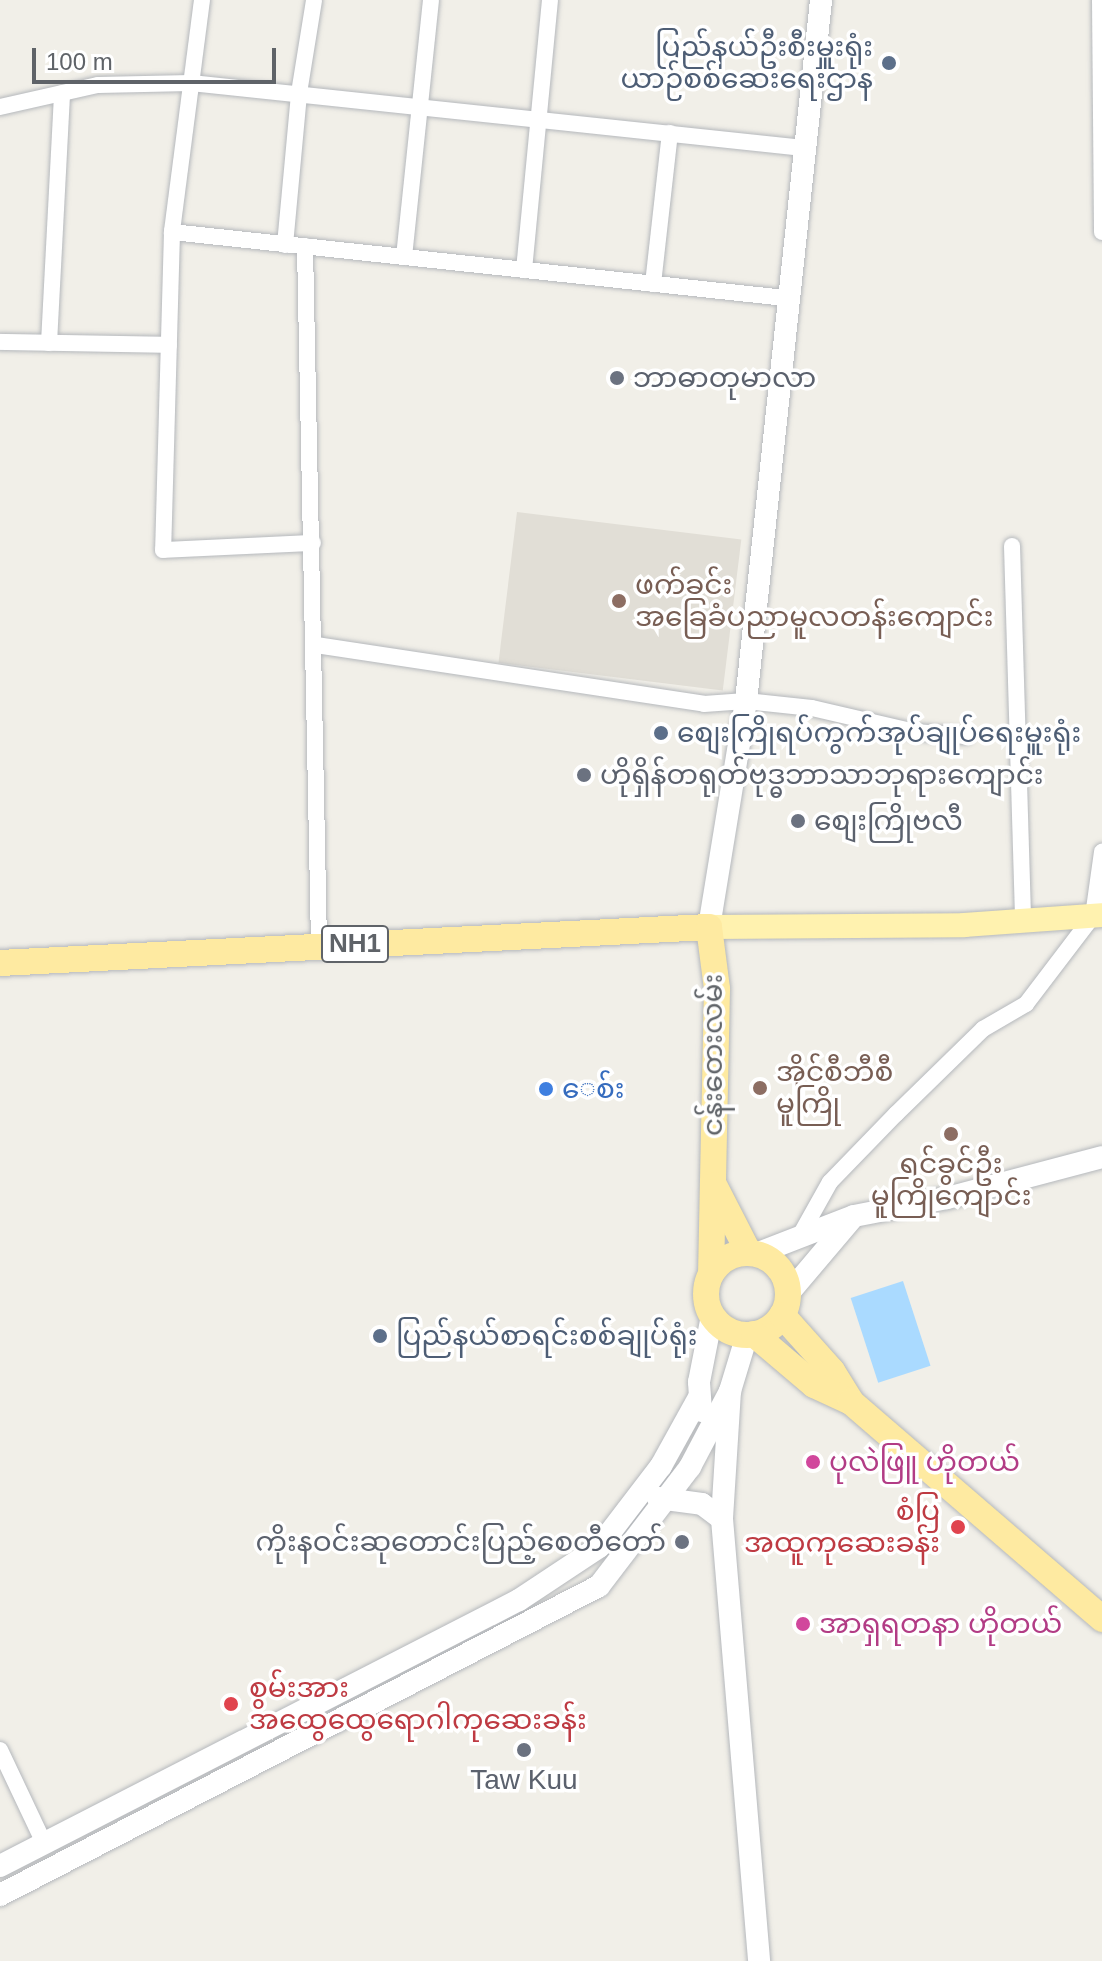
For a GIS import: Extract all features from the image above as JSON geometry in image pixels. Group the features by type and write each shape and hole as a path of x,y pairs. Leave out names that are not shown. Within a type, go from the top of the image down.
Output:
{"highway":[{"name":"NH1","path":"0,963 709,927"},
{"name":"ငန်းတေးလမ်း","path":"709,927 717,989 711,1274"},
{"name":"ငန်းတေးလမ်း","path":"712,1182 752,1253"},
{"path":"851,1402 785,1305 778,1269 752,1253 721,1262 711,1274 706,1297 712,1316 727,1330 751,1334 814,1385 851,1402 1102,1619"},
{"path":"751,1334 785,1305"}],"main road":[{"path":"821,0 786,298 746,701 709,927 1023,921 1098,916"},
{"path":"752,1253 802,1232 854,1216 947,1198 1102,1157"},
{"path":"785,1305 854,1216"},
{"path":"712,1316 698,1399 722,1510"},
{"path":"0,1895 599,1586 666,1503 730,1391 751,1334"},
{"path":"730,1391 722,1510 759,1961"},
{"path":"0,1866 519,1600 599,1547 643,1490 698,1399"},
{"path":"643,1490 666,1503 702,1504 722,1510"}],"street":[{"path":"202,0 172,232 163,550 313,543"},
{"path":"285,245 299,93 314,0"},
{"path":"404,257 431,0"},
{"path":"524,270 550,0"},
{"path":"1100,0 1102,232"},
{"path":"0,107 98,85 191,83 420,104 804,148"},
{"path":"49,343 62,93"},
{"path":"653,284 670,133"},
{"path":"172,232 786,298"},
{"path":"305,246 316,645 319,946"},
{"path":"0,342 169,345"},
{"path":"1012,546 1023,921"},
{"path":"316,645 704,704 746,701 966,736"},
{"path":"802,1232 830,1182 983,1029 1026,1004 1098,916 1102,852"},
{"path":"0,1750 44,1843"}],"shaded area":[{"name":"ဖက်ခင်း အခြေခံပညာမူလတန်းကျောင်း","path":"517,512 741,540 723,690 498,663"}],"water":[{"path":"903,1281 931,1366 878,1383 851,1298"}],"place":[{"name":"ပြည်နယ်ဦးစီးမှူးရုံး ယာဉ်စစ်ဆေးရေးဌာန","path":"889,63"},
{"name":"ဘာဓာတုမာလာ","path":"617,378"},
{"name":"ဖက်ခင်း အခြေခံပညာမူလတန်းကျောင်း","path":"619,601"},
{"name":"စျေးကြိုရပ်ကွက်အုပ်ချုပ်ရေးမှူးရုံး","path":"661,733"},
{"name":"ဟိုရှိန်တရုတ်ဗုဒ္ဓဘာသာဘုရားကျောင်း","path":"584,775"},
{"name":"စျေးကြိုဗလီ","path":"798,821"},
{"name":"အိုင်စီဘီစီ မူကြို","path":"760,1088"},
{"name":"ေစ်း","path":"546,1089"},
{"name":"ရင်ခွင်ဦး မူကြိုကျောင်း","path":"951,1134"},
{"name":"ပြည်နယ်စာရင်းစစ်ချုပ်ရုံး","path":"380,1336"},
{"name":"ပုလဲဖြူ ဟိုတယ်","path":"813,1462"},
{"name":"စံပြ အထူကုဆေးခန်း","path":"958,1527"},
{"name":"ကိုးနဝင်းဆုတောင်းပြည့်စေတီတော်","path":"682,1542"},
{"name":"အာရှရတနာ ဟိုတယ်","path":"803,1624"},
{"name":"စွမ်းအား အထွေထွေရောဂါကုဆေးခန်း","path":"231,1704"},
{"name":"Taw Kuu","path":"524,1750"}]}
